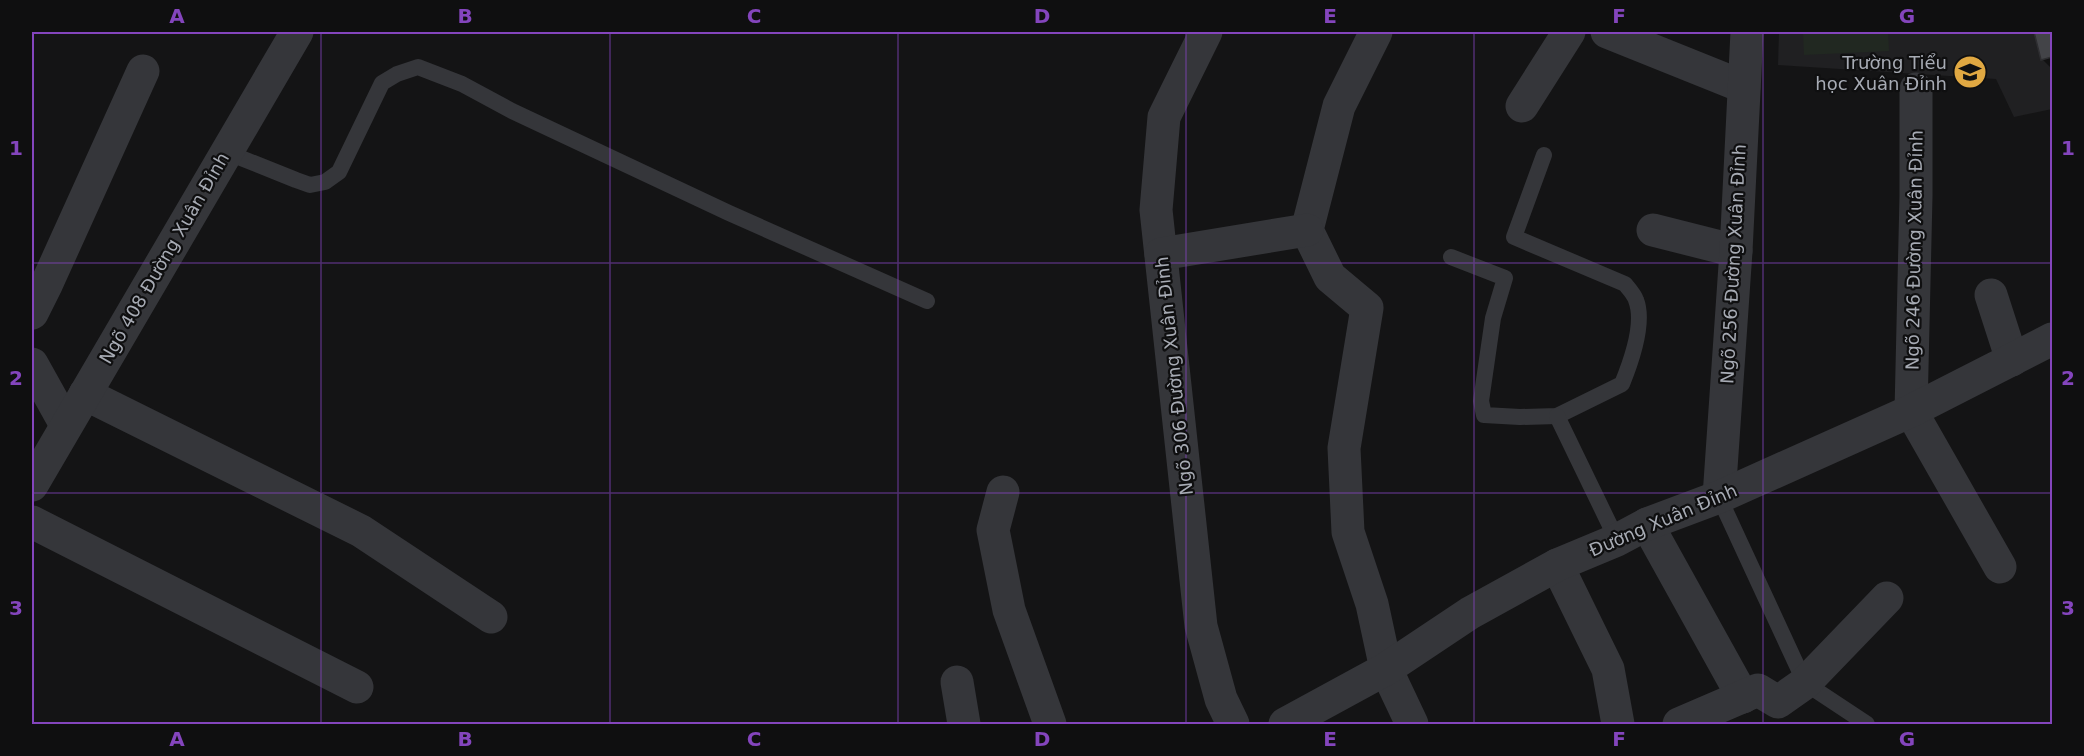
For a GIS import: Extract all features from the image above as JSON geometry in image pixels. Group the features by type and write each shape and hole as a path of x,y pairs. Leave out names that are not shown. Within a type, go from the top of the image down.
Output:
{"street":[{"name":"Ngõ 408 Đường Xuân Đỉnh","path":"32,485 297,32"},
{"name":"Ngõ 306 Đường Xuân Đỉnh","path":"1206,32 1164,117 1156,210 1201,626 1221,699 1233,724"},
{"path":"1376,32 1339,105 1307,230 1330,278 1367,308 1344,448 1348,532 1372,604 1386,669 1412,724"},
{"path":"1522,106 1569,32"},
{"path":"1607,32 1744,87"},
{"name":"Ngõ 256 Đường Xuân Đỉnh","path":"1719,497 1736,251 1747,32"},
{"path":"32,313 143,71"},
{"name":"Ngõ 246 Đường Xuân Đỉnh","path":"1911,411 1916,207 1916,89"},
{"path":"1161,254 1307,230"},
{"path":"1653,230 1736,251"},
{"path":"1991,295 2012,360"},
{"name":"Đường Xuân Đỉnh","path":"1285,724 1386,669 1470,613 1557,565 1617,540 1647,524 1719,497 1911,411 2052,339"},
{"path":"32,364 66,425"},
{"path":"85,394 361,531 491,617"},
{"path":"1911,411 2000,567"},
{"path":"1003,492 993,530 1009,610 1050,724"},
{"path":"32,522 357,687"},
{"path":"1647,524 1743,697"},
{"path":"1557,565 1608,669 1617,724"},
{"path":"1679,724 1758,690 1778,702 1805,683 1887,598"},
{"path":"957,682 964,724"}],"lane":[{"path":"226,152 303,182 310,184 325,182 339,172 382,83 397,74 418,67 462,84 512,111 729,213 927,301"},
{"path":"1451,257 1505,278 1493,318 1481,401 1484,415 1557,416 1622,384 1633,352 1639,317 1636,300 1625,284 1514,237 1544,155"},
{"path":"1557,416 1617,540"},
{"path":"1719,497 1805,683 1867,724"}],"shaded area":[{"name":"Trường Tiểu học Xuân Đỉnh","path":"1779,32 2052,32 2052,109 2014,117 1996,79 1778,65"},
{"path":"1803,32 1888,32 1889,51 1804,55"}],"building":[{"path":"2034,32 2052,32 2052,57 2041,60"}],"place":[{"name":"Trường Tiểu học Xuân Đỉnh","path":"1970,72"}]}
